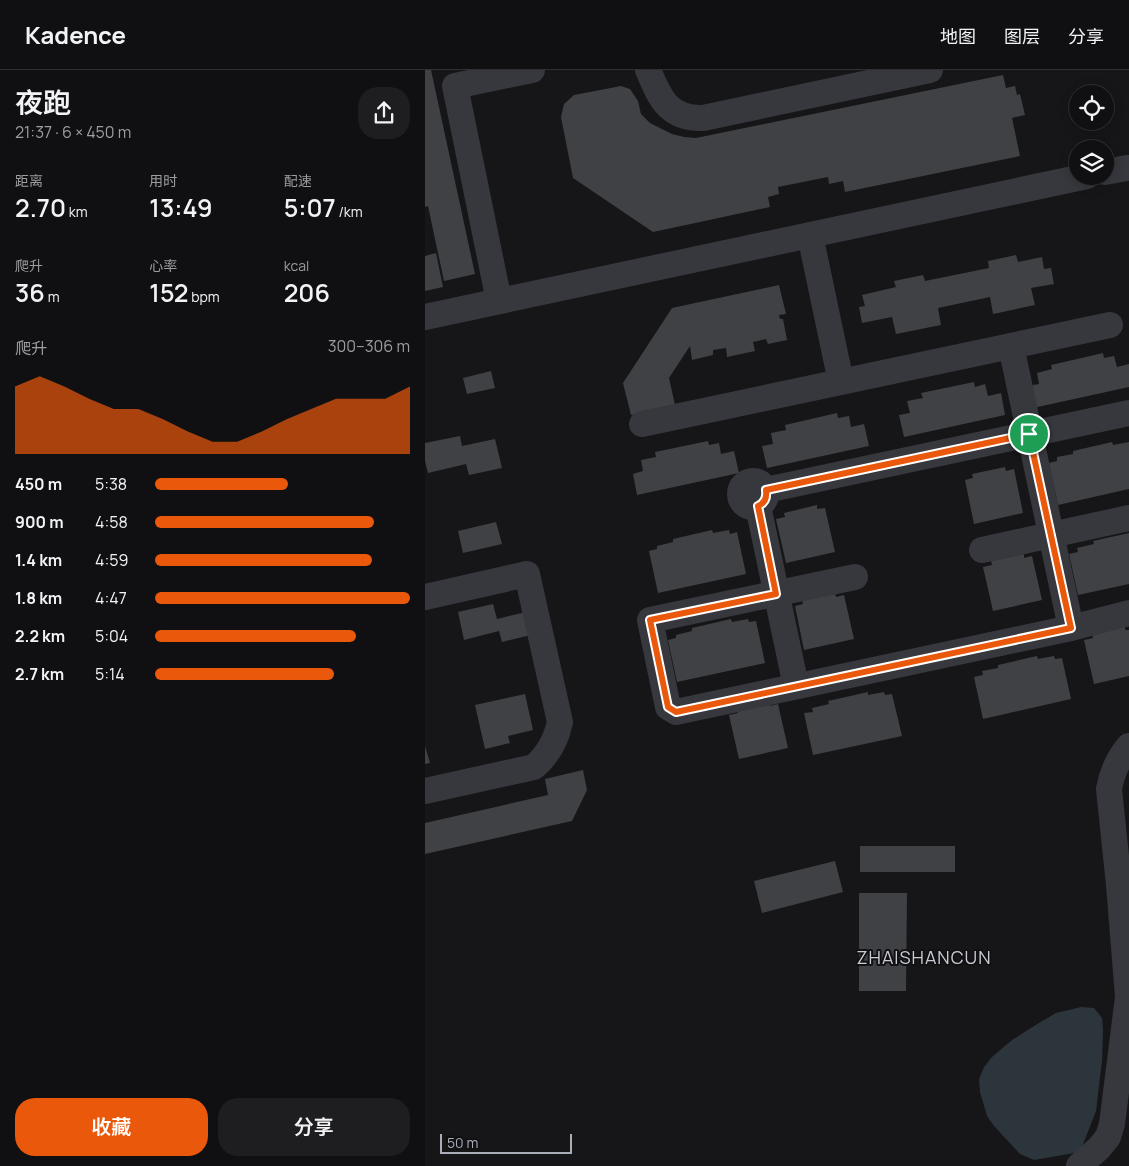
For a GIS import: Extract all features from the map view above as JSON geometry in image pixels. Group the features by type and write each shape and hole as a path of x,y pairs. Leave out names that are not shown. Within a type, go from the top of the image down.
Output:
{"street":[{"path":"499,301 455,86 532,70"},
{"path":"649,70 664,103 685,117 703,118 930,70"},
{"path":"425,317 1069,180"},
{"path":"810,235 841,382"},
{"path":"642,424 1110,325"},
{"path":"1011,346 1071,628"},
{"path":"796,686 776,594 762,498 1029,434 1129,413"},
{"path":"982,550 1129,518"},
{"path":"425,597 527,574 560,722 558,732 549,750 534,767 425,791"},
{"path":"855,577 650,620 668,707 676,712 1071,628 1129,613"},
{"path":"1079,1166 1103,1143 1112,1124 1128,997 1109,789 1111,775 1120,756 1129,746"}],"shaded area":[{"path":"1081,1007 1094,1008 1102,1018 1102,1061 1096,1111 1080,1152 1034,1160 1020,1154 987,1116 980,1092 979,1079 984,1067 992,1057 1012,1040 1056,1013"}],"building":[{"path":"425,70 431,70 475,274 444,281 428,206 425,207"},
{"path":"1003,75 1006,88 1015,86 1017,95 1020,94 1025,115 1012,118 1020,156 845,192 843,181 829,184 828,177 778,187 779,194 768,197 770,207 653,232 573,178 561,117 564,104 574,95 621,86 630,89 638,101 641,114 650,123 672,134 696,138"},
{"path":"436,253 443,287 425,291 425,256"},
{"path":"1016,255 1018,262 1042,257 1044,269 1051,268 1054,284 1031,288 1035,305 993,314 990,297 938,308 941,325 896,334 892,317 862,323 859,307 865,306 862,295 896,287 894,281 923,275 925,281 989,268 988,261"},
{"path":"779,285 786,314 779,315 780,319 783,319 787,340 768,344 766,339 753,342 755,351 727,357 726,348 713,350 713,355 692,360 690,346 669,378 675,405 631,415 623,383 672,308"},
{"path":"1103,353 1104,358 1114,356 1117,367 1129,364 1129,387 1033,408 1028,386 1039,384 1037,373 1052,369 1051,365"},
{"path":"491,371 495,388 467,394 463,378"},
{"path":"974,382 975,387 985,384 988,396 1001,393 1005,415 904,437 899,415 910,413 907,401 923,398 921,393"},
{"path":"837,413 838,418 849,416 851,427 864,424 869,446 767,468 762,446 773,444 771,433 786,430 785,425"},
{"path":"460,436 462,446 495,439 502,468 469,475 466,464 428,473 425,461 425,443"},
{"path":"708,441 709,445 719,443 721,454 734,451 739,473 637,495 633,474 643,471 641,460 656,457 655,452"},
{"path":"1112,442 1113,445 1129,442 1129,489 1058,505 1049,463 1057,461 1057,457 1073,454 1073,451"},
{"path":"1005,467 1006,471 1014,469 1023,513 974,524 965,480 973,478 972,474"},
{"path":"817,505 817,509 825,508 835,552 786,563 776,519 785,517 784,513"},
{"path":"496,522 502,544 463,553 458,531"},
{"path":"712,530 713,533 729,530 730,534 737,532 746,574 658,593 649,551 657,549 657,546 673,542 673,539"},
{"path":"1129,533 1129,584 1078,595 1069,554 1078,552 1077,548 1094,544 1093,541"},
{"path":"1024,554 1024,558 1032,556 1042,600 993,611 983,567 992,565 991,561"},
{"path":"835,593 836,597 844,595 854,639 804,650 795,606 803,604 802,600"},
{"path":"493,604 497,619 526,612 531,635 502,642 499,631 464,640 458,612"},
{"path":"731,619 732,622 748,619 749,622 756,621 765,663 677,682 668,640 676,638 676,635 692,631 692,628"},
{"path":"1125,626 1125,630 1129,630 1129,676 1094,684 1084,640 1093,638 1092,634"},
{"path":"1037,656 1038,659 1054,656 1055,659 1062,658 1071,699 983,719 974,677 983,675 982,671 998,668 998,665"},
{"path":"868,692 868,695 884,692 885,695 892,694 902,736 813,755 804,713 813,712 812,708 829,704 828,701"},
{"path":"525,694 533,730 508,736 510,743 485,749 475,705"},
{"path":"769,702 770,706 778,704 788,748 739,759 729,715 738,713 737,709"},
{"path":"425,746 430,763 425,764"},
{"path":"583,770 587,790 572,821 425,854 425,823 548,795 545,779"},
{"path":"860,846 955,846 955,872 860,872"},
{"path":"835,861 843,892 762,913 754,881"},
{"path":"859,893 907,893 906,991 859,991"}],"district":[{"name":"ZHAISHANCUN","path":"924,958"}],"route":[{"path":"1029,434 1071,628 676,712 668,707 650,620 776,594 758,506 765,500 766,490 1029,434"}]}
